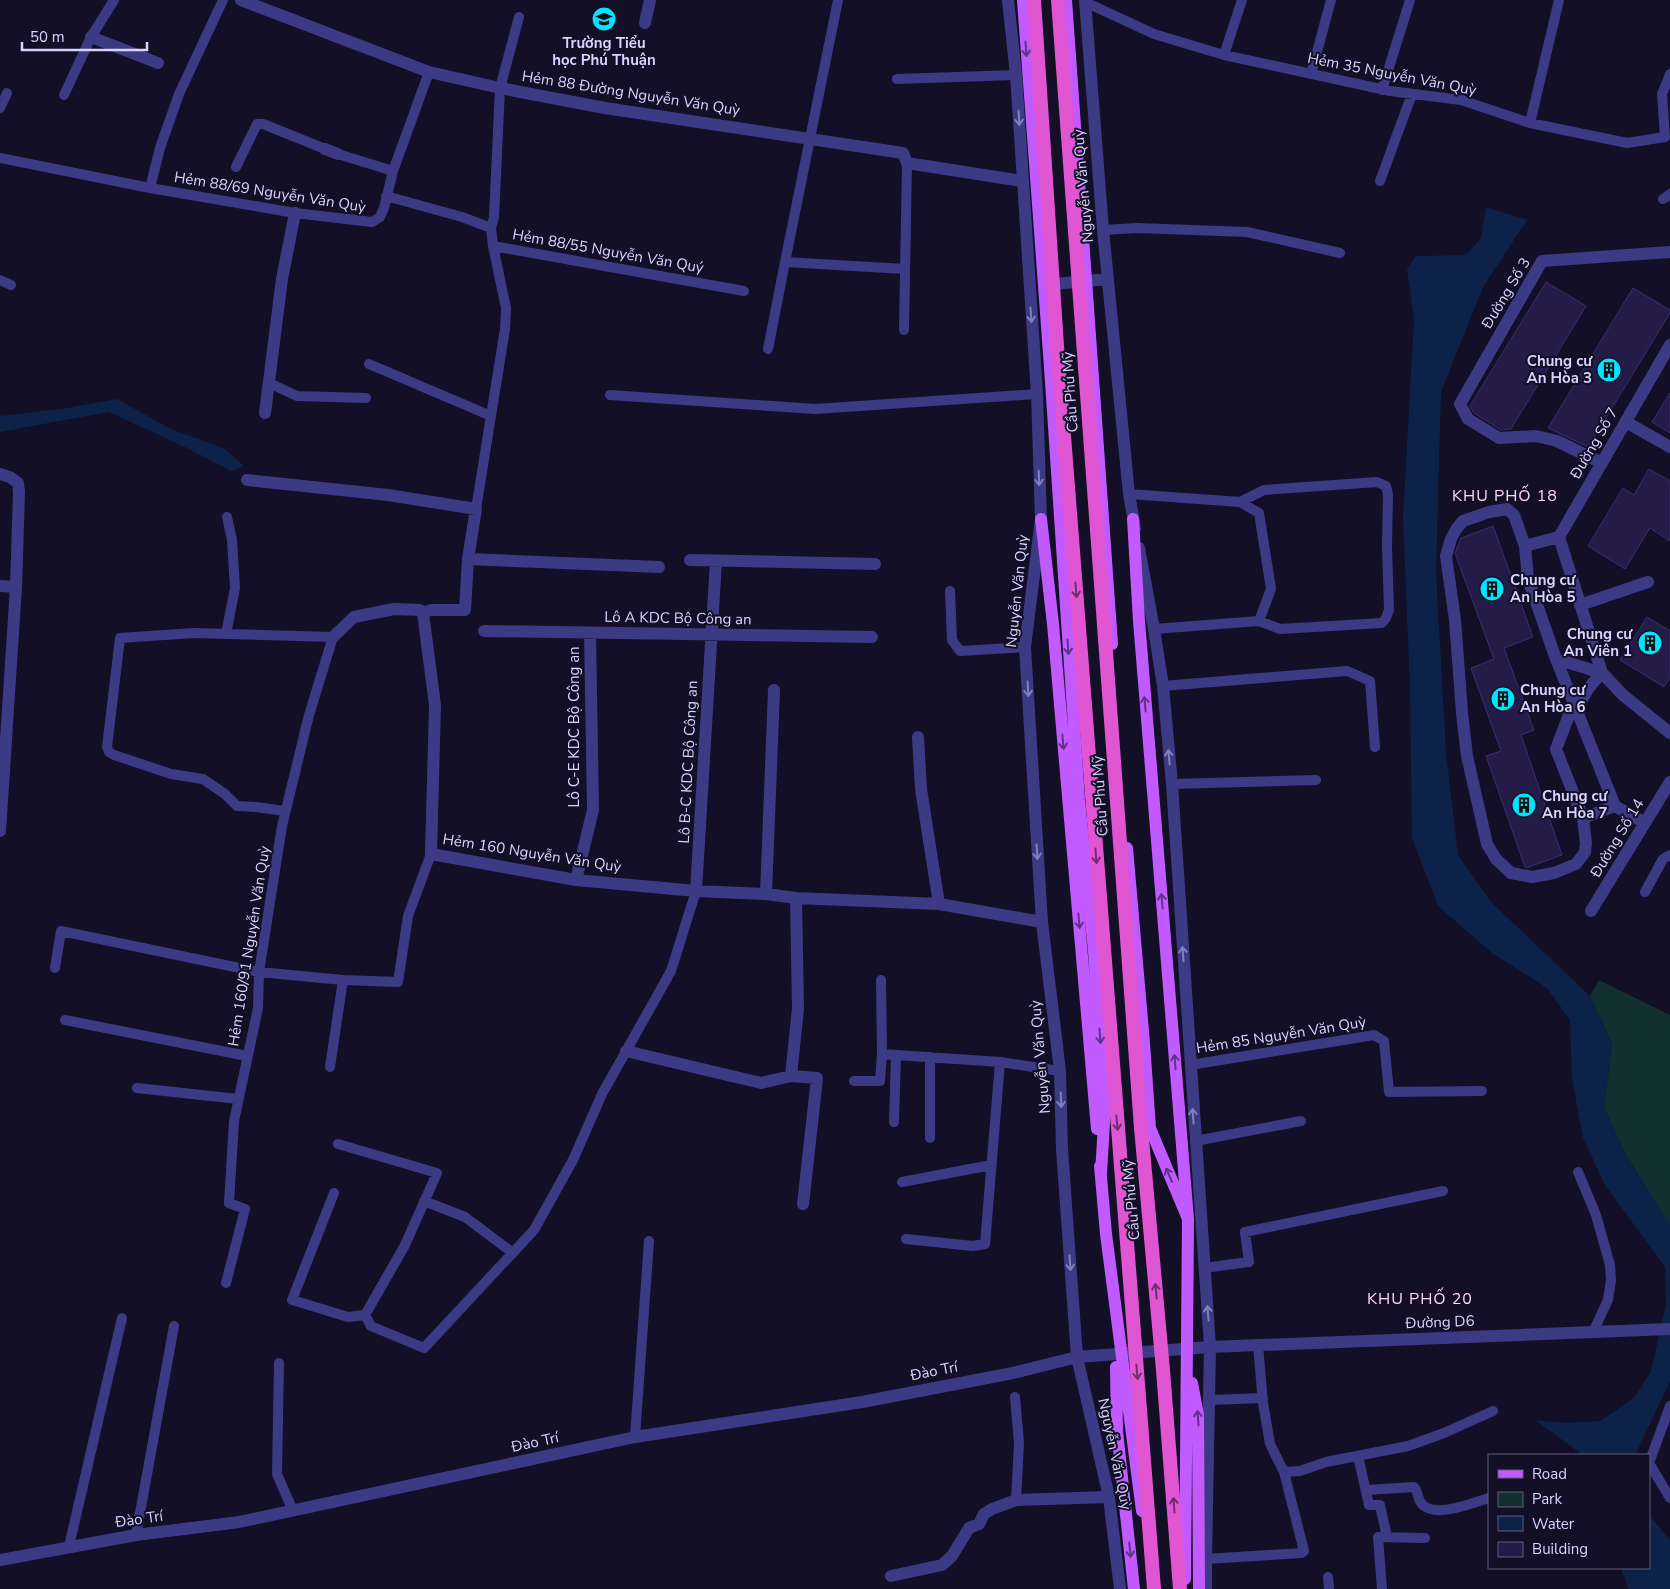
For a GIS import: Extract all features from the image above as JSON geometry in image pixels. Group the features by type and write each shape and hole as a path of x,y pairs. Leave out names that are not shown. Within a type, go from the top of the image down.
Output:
{"highway":[{"name":"Cầu Phú Mỹ","path":"1034,0 1059,375 1153,1589"},
{"name":"Cầu Phú Mỹ","path":"1058,0 1141,1128 1163,1370 1180,1589"}],"main road":[{"name":"Cầu Phú Mỹ","path":"1023,0 1079,790 1104,1087 1105,1106 1101,1174"},
{"name":"Cầu Phú Mỹ","path":"1066,0 1108,577 1119,757 1150,1128 1188,1220"},
{"name":"Nguyễn Văn Quỳ","path":"1040,519 1053,624"},
{"name":"Nguyễn Văn Quỳ","path":"1134,519 1139,621"},
{"name":"Cầu Phú Mỹ","path":"1139,621 1188,1220 1184,1589"},
{"name":"Cầu Phú Mỹ","path":"1053,624 1106,1234 1153,1589"},
{"name":"Cầu Phú Mỹ","path":"1116,1309 1117,1431 1134,1589"},
{"name":"Cầu Phú Mỹ","path":"1187,1356 1198,1415 1200,1589"}],"street":[{"name":"Hẻm 88 Đường Nguyễn Văn Quỳ","path":"241,0 429,72 605,108 902,153 907,163 1022,181"},
{"path":"270,12 275,0"},
{"path":"645,23 650,0"},
{"name":"Nguyễn Văn Quỳ","path":"1008,0 1016,75 1037,394 1040,519 1025,647 1042,922 1060,1072 1062,1149 1076,1357 1109,1497 1120,1589"},
{"name":"Nguyễn Văn Quỳ","path":"1085,1 1103,230 1129,494 1163,686 1172,784 1210,1347 1206,1589"},
{"path":"91,37 158,63"},
{"path":"325,149 338,154"},
{"path":"265,413 282,279 295,214"},
{"name":"Đường Số 3","path":"1602,462 1557,441 1536,436 1499,438 1468,419 1460,404 1542,261 1670,252"},
{"path":"1030,287 1108,279"},
{"name":"Đường Số 7","path":"1558,537 1626,422 1666,363 1670,345"},
{"path":"1626,422 1670,446"},
{"path":"0,831 16,587 19,492 18,483 5,476"},
{"path":"247,480 388,495 476,509 468,559 465,610 431,610 423,614 420,610 394,609 354,617 333,637"},
{"path":"1602,673 1588,687 1575,706 1556,748 1583,818 1586,843 1585,852 1576,864 1554,873 1532,877 1511,873 1496,859 1487,844 1467,756 1455,620 1446,556 1456,528 1463,521 1488,512 1507,509 1514,515 1525,546 1528,579 1556,659 1575,706 1615,806 1645,823"},
{"path":"1525,546 1558,537 1602,673 1622,695 1670,733"},
{"path":"468,559 660,567"},
{"path":"690,560 875,564"},
{"name":"Lô B-C KDC Bộ Công an","path":"696,891 716,561"},
{"path":"1580,605 1648,582"},
{"path":"0,586 16,587"},
{"name":"Hẻm 160 Nguyễn Văn Quỳ","path":"423,614 435,705 430,854 576,880 696,891 766,894 796,898 940,904 1042,922"},
{"name":"Lô A KDC Bộ Công an","path":"484,631 872,637"},
{"name":"Lô C-E KDC Bộ Công an","path":"576,880 592,810 590,633"},
{"path":"1556,659 1602,673"},
{"path":"766,894 774,690"},
{"path":"918,737 921,788 940,904"},
{"name":"Đường Số 14","path":"1591,911 1670,782"},
{"path":"1583,818 1615,806"},
{"path":"791,1076 798,999 796,898"},
{"path":"626,1051 761,1083 791,1076 817,1078 803,1204"},
{"name":"Đường D6","path":"1210,1347 1670,1329"},
{"name":"Đào Trí","path":"0,1560 136,1535 239,1522 635,1437 862,1402 1013,1373 1076,1357 1210,1347"},
{"path":"891,1576 942,1566 952,1556 969,1528 979,1524 988,1511 1016,1500 1109,1497"}],"lane":[{"path":"64,95 91,37 114,0"},
{"path":"150,188 160,148 179,94 223,0"},
{"path":"768,349 838,0"},
{"path":"1224,55 1242,0"},
{"path":"1311,74 1331,0"},
{"path":"1382,90 1410,0"},
{"path":"1530,123 1559,0"},
{"name":"Hẻm 35 Nguyễn Văn Quỳ","path":"1085,1 1154,34 1224,55 1382,90 1461,100 1530,123 1627,142 1668,139 1662,94 1670,74"},
{"path":"493,246 492,228 500,88 519,17"},
{"name":"Hẻm 88/69 Nguyễn Văn Quỳ","path":"0,158 295,214 372,222 380,217 384,208 393,171 429,72"},
{"path":"897,80 1016,75"},
{"path":"0,108 7,93"},
{"path":"1380,180 1412,94"},
{"path":"236,167 257,124 263,124 325,149"},
{"path":"338,154 393,171"},
{"path":"904,330 907,163"},
{"path":"386,196 462,217 492,228"},
{"path":"1103,230 1138,228 1247,232 1340,253"},
{"name":"Hẻm 88/55 Nguyễn Văn Quý","path":"476,509 506,308 493,246 744,291"},
{"path":"785,262 905,269"},
{"path":"0,280 10,285"},
{"path":"369,364 491,416"},
{"path":"269,382 298,396 366,398"},
{"path":"610,395 815,410 1037,394"},
{"path":"1154,629 1259,621 1280,629 1382,623 1386,618 1389,610 1388,494 1386,486 1377,482 1264,490 1240,502"},
{"path":"1129,494 1240,502 1259,513 1271,589 1259,621"},
{"path":"226,634 236,588 232,540 227,517"},
{"path":"950,591 952,640 960,651 1025,647"},
{"path":"285,811 237,806 225,794 203,779 171,774 110,752 107,747 120,638 194,633 333,637"},
{"name":"Hẻm 160/91 Nguyễn Văn Quỳ","path":"226,1283 245,1209 229,1202 234,1121 258,1008 259,972 285,811 309,715 333,637"},
{"path":"1163,686 1347,671 1370,682 1375,747"},
{"path":"1172,784 1316,780"},
{"path":"55,968 61,931 259,972 343,980 398,982 408,916 430,854"},
{"path":"1645,892 1663,859 1670,855"},
{"path":"365,1315 370,1326 424,1348 534,1230 573,1160 602,1094 671,971 696,891"},
{"path":"330,1067 343,980"},
{"path":"854,1081 880,1081 882,1054 881,980"},
{"path":"65,1020 247,1056"},
{"name":"Hẻm 85 Nguyễn Văn Quỳ","path":"1190,1065 1374,1035 1384,1041 1388,1092 1482,1090"},
{"path":"882,1054 1000,1062 1060,1072"},
{"path":"894,1122 896,1055"},
{"path":"930,1057 930,1138"},
{"path":"906,1240 973,1246 985,1244 1000,1062"},
{"path":"137,1088 238,1099"},
{"path":"1195,1141 1300,1122"},
{"path":"338,1144 438,1173 405,1245 365,1315"},
{"path":"902,1182 991,1165"},
{"path":"1578,1172 1596,1215 1610,1265 1611,1280 1608,1300 1593,1332"},
{"path":"1204,1268 1249,1262 1245,1232 1443,1191"},
{"path":"334,1193 292,1300 348,1318 365,1315"},
{"path":"424,1201 465,1217 513,1253"},
{"path":"635,1437 649,1241"},
{"path":"69,1546 122,1318"},
{"path":"136,1535 174,1326"},
{"path":"1206,1559 1304,1551 1284,1472 1270,1444 1258,1345"},
{"path":"279,1363 277,1474 293,1511"},
{"path":"1015,1397 1019,1442 1016,1500"},
{"path":"1209,1400 1263,1398"},
{"path":"1650,1460 1670,1406"},
{"path":"1284,1472 1300,1471 1326,1462 1408,1446 1444,1433 1493,1411"},
{"path":"1358,1456 1369,1505 1380,1506 1387,1537"},
{"path":"1650,1465 1670,1498"},
{"path":"1366,1490 1414,1487 1422,1504 1436,1511 1459,1507 1488,1498"},
{"path":"1382,1589 1378,1537 1425,1538"},
{"path":"1328,1577 1329,1589"}],"green space":[{"path":"1599,980 1670,1015 1670,1225 1627,1157 1604,1108 1612,1044 1590,996"}],"water":[{"path":"1486,207 1527,220 1483,287 1441,392 1436,573 1446,752 1458,855 1492,903 1590,996 1612,1044 1604,1108 1627,1157 1670,1225 1670,1382 1635,1454 1580,1454 1535,1420 1563,1423 1600,1421 1634,1398 1651,1371 1666,1305 1665,1267 1605,1185 1583,1138 1572,1079 1570,1020 1547,988 1492,953 1438,906 1412,838 1410,689 1403,518 1414,319 1407,269 1416,256 1466,255 1481,238"},
{"path":"117,399 171,429 225,449 244,466 231,471 187,448 109,412 0,432 0,416 67,408"},
{"path":"1650,1516 1670,1540 1670,1589 1629,1589 1621,1569 1650,1569"}],"building":[{"path":"1546,282 1586,306 1511,429 1501,430 1474,413 1470,406"},
{"name":"Chung cư An Hòa 3","path":"1633,288 1670,310 1670,313 1588,447 1548,428"},
{"path":"1670,393 1670,433 1652,422"},
{"path":"1649,469 1670,481 1670,541 1650,528 1625,569 1588,546 1623,488 1634,495"},
{"path":"1493,526 1533,637 1504,648 1534,730 1521,735 1562,855 1526,868 1486,756 1501,751 1471,668 1494,659 1455,553 1461,538"},
{"name":"Chung cư An Viên 1","path":"1647,617 1670,631 1670,678 1664,687 1620,660"}],"place":[{"name":"Trường Tiểu học Phú Thuận","path":"604,19"},
{"name":"Chung cư An Hòa 3","path":"1609,370"},
{"name":"Chung cư An Hòa 5","path":"1492,589"},
{"name":"Chung cư An Viên 1","path":"1650,643"},
{"name":"Chung cư An Hòa 6","path":"1503,699"},
{"name":"Chung cư An Hòa 7","path":"1524,805"}],"district":[{"name":"KHU PHỐ 18","path":"1505,495"},
{"name":"KHU PHỐ 20","path":"1420,1298"}]}
